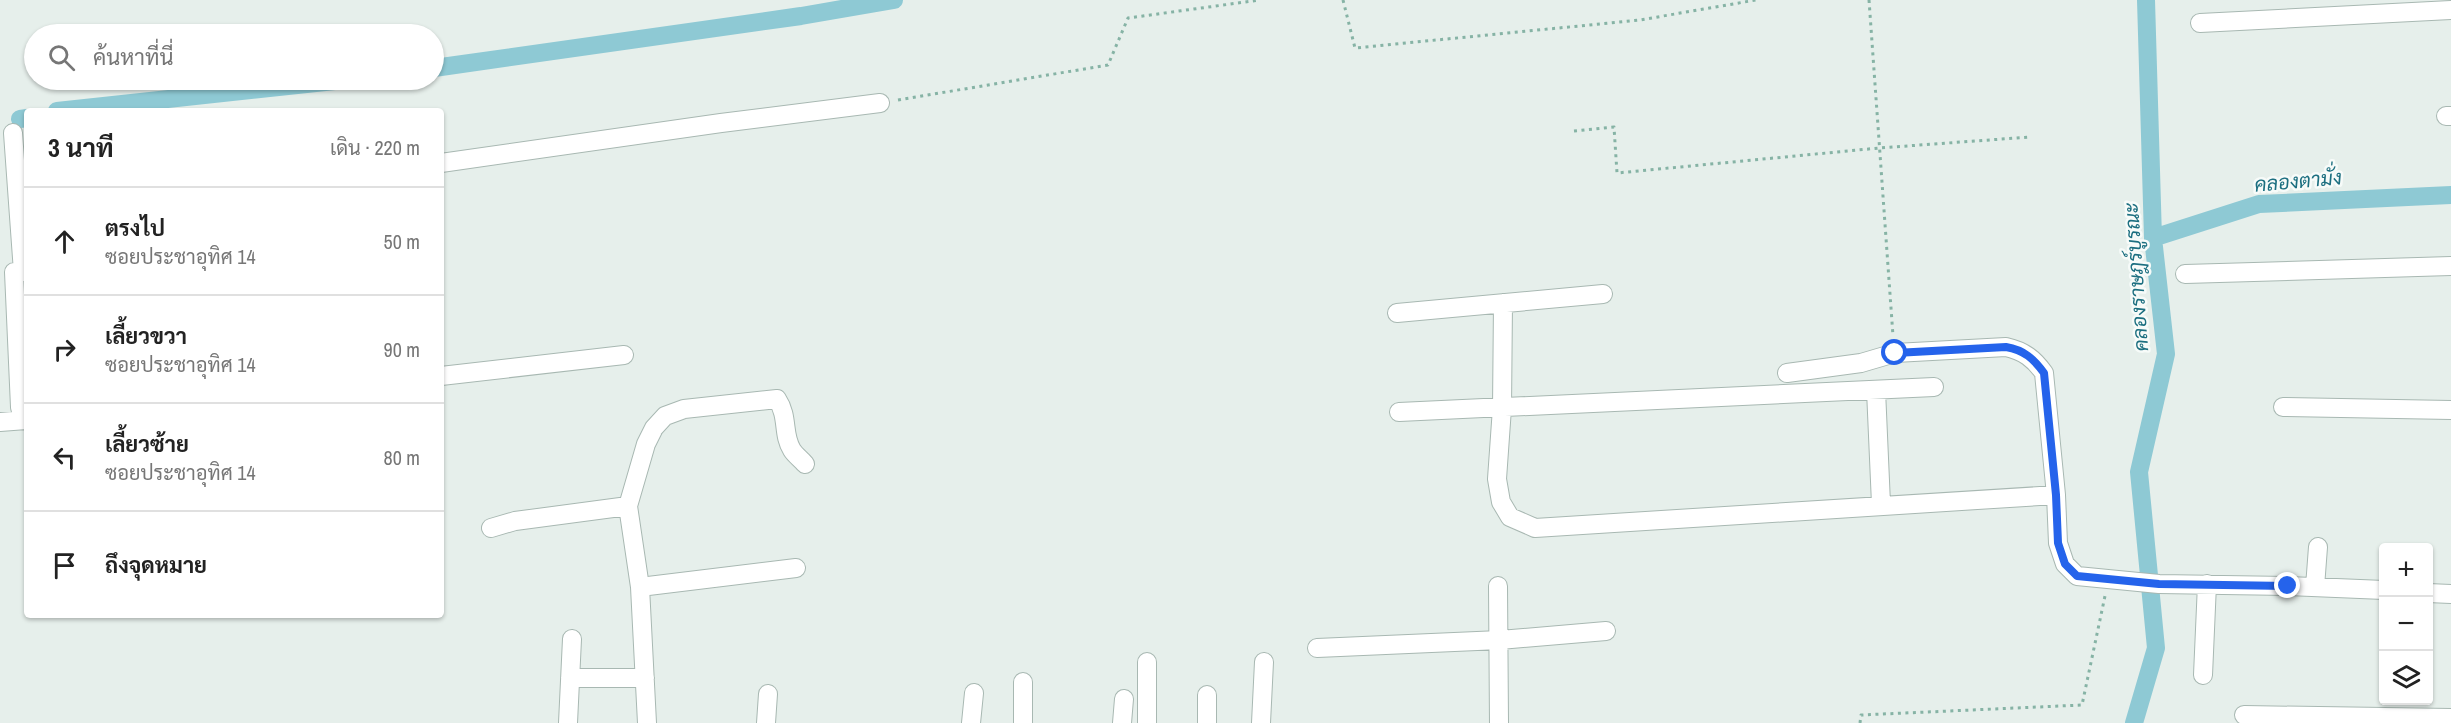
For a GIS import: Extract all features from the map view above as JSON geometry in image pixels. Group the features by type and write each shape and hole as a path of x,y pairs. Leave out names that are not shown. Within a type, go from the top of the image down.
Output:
{"street":[{"path":"2200,23 2451,10"},
{"path":"444,163 880,103"},
{"path":"13,133 19,267 20,407 24,416"},
{"path":"2185,274 2451,266"},
{"path":"1397,313 1603,294"},
{"path":"1503,303 1502,408 1497,479 1501,502 1510,517 1535,528 1881,504 2056,495"},
{"path":"1786,373 1861,363 1895,353 2006,347 2019,350 2036,361 2044,373 2056,495 2058,543 2065,564 2077,576 2159,584 2379,590"},
{"path":"444,376 624,355"},
{"path":"1399,412 1934,387"},
{"path":"1876,390 1881,504"},
{"path":"647,723 640,587 628,506 639,465 654,428 666,416 684,409 777,399 784,410 787,438 791,449 805,464"},
{"path":"2283,407 2451,410"},
{"path":"0,422 24,421"},
{"path":"491,528 515,521 628,506"},
{"path":"2315,587 2318,547"},
{"path":"640,587 796,568"},
{"path":"2203,675 2207,584"},
{"path":"1498,585 1499,723"},
{"path":"2433,592 2451,594"},
{"path":"1317,648 1500,640 1606,631"},
{"path":"568,723 572,639"},
{"path":"1147,662 1147,723"},
{"path":"1261,723 1264,662"},
{"path":"570,678 645,678"},
{"path":"1023,682 1023,723"},
{"path":"971,723 974,693"},
{"path":"766,723 768,694"},
{"path":"1207,723 1208,695"},
{"path":"1122,723 1124,699"},
{"path":"2244,715 2451,718"}],"path":[{"path":"880,103 1108,65 1128,18 1260,0"},
{"path":"1343,0 1355,48 1640,20 1756,0"},
{"path":"1869,0 1895,353"},
{"path":"1574,131 1614,127 1617,173 1879,147 2030,137"},
{"path":"1860,723 1861,716 2082,705 2108,580"}],"waterway":[{"path":"444,67 801,16 894,0"},
{"name":"คลองราษฎร์บูรณะ","path":"2134,723 2156,648 2139,472 2166,354 2153,238 2146,0"},
{"path":"85,108 251,90"},
{"path":"20,119 24,118"},
{"name":"คลองตามั่ง","path":"2153,238 2259,204 2451,195"}],"route":[{"path":"1895,353 2006,347 2019,350 2036,361 2044,373 2056,495 2058,543 2065,564 2077,576 2159,584 2288,586"}]}
